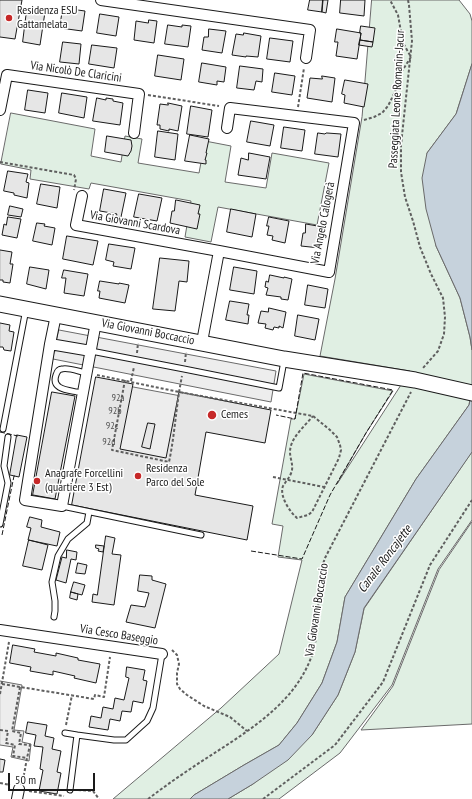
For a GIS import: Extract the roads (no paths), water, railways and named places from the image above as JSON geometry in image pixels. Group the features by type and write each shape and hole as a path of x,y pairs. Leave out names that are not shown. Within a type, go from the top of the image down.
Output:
{"street":[{"path":"102,0 310,30 306,58"},
{"name":"Via Nicolò De Claricini","path":"0,110 7,76 139,94 134,133"},
{"name":"Via Angelo Calogerà","path":"219,252 329,272 354,123 230,108 228,128"},
{"name":"Via Giovanni Scardova","path":"82,196 76,225 219,252"},
{"path":"202,342 219,252"},
{"name":"Via Giovanni Boccaccio","path":"0,304 284,359 416,380 472,392"},
{"path":"56,315 25,500 62,506 96,322"},
{"path":"50,344 91,351"},
{"name":"Via Cesco Baseggio","path":"0,630 162,654"}],"lane":[{"path":"3,429 26,308"},
{"path":"91,351 184,368 279,388 284,359"},
{"path":"77,392 62,389 57,385 55,380 56,373 62,368 87,373"},
{"path":"0,524 8,483 4,466 8,437"},
{"path":"62,506 201,535"},
{"path":"54,616 55,601 52,582 58,556 68,539 87,523 89,512"},
{"name":"Via Cesco Baseggio","path":"65,733 114,740 126,740 147,721 153,708 162,654"},
{"path":"70,790 78,735"}],"water":[{"path":"472,64 472,350 460,298 436,246 426,209 422,178 427,153 456,114"},
{"name":"Canale Roncajette","path":"472,386 472,452 364,608 355,652 338,695 312,735 288,760 228,799 190,799 194,795 279,745 297,723 322,683 337,642 345,597 416,479 469,405"}],"place":[{"name":"Residenza ESU Gattamelata","path":"9,18"},
{"name":"Cemes","path":"212,415"},
{"name":"Residenza Parco del Sole","path":"138,476"},
{"name":"Anagrafe Forcellini (quartiere 3 Est)","path":"37,481"}]}
